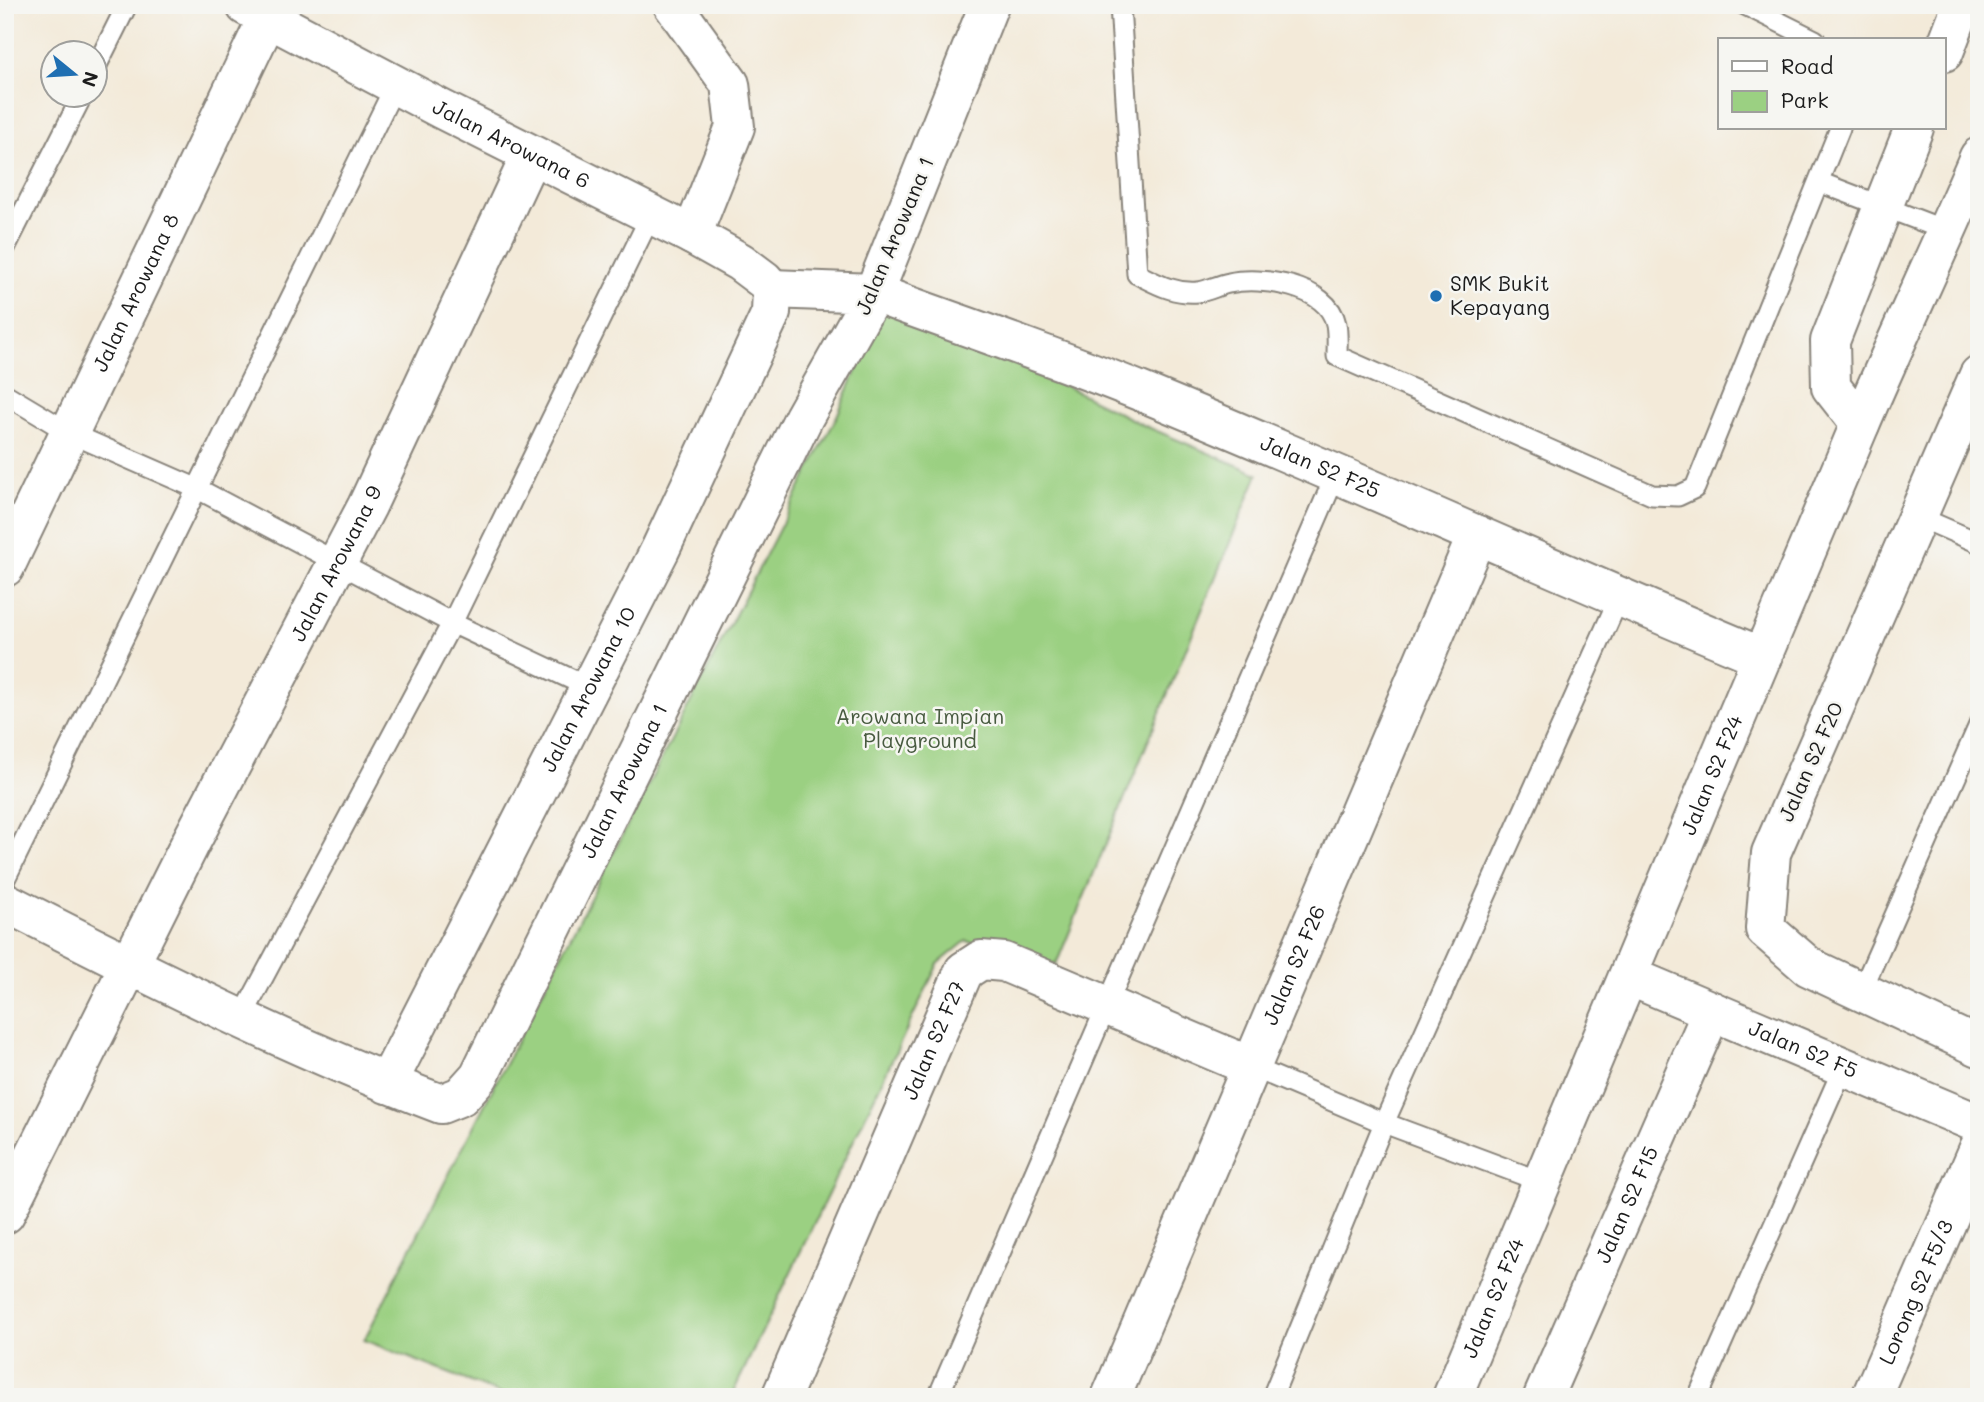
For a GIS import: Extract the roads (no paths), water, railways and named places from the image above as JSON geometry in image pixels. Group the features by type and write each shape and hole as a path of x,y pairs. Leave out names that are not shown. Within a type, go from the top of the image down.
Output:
{"street":[{"path":"673,5 730,84 735,127 692,235"},
{"name":"Jalan Arowana 1","path":"5,902 128,965 324,1058 441,1104 461,1096 479,1076 804,417 874,293 989,5"},
{"path":"1946,47 1962,5"},
{"name":"Jalan Arowana 6","path":"256,11 531,155 692,235 740,262 765,280 772,289"},
{"name":"Jalan Arowana 8","path":"5,568 70,433 256,11"},
{"path":"1860,424 1831,387 1830,341 1913,130"},
{"name":"Jalan Arowana 9","path":"5,1214 128,965 366,506 531,155"},
{"name":"Jalan S2 F24","path":"1452,1397 1860,424 1979,157"},
{"name":"Jalan S2 F25","path":"772,289 874,293 1140,391 1762,657"},
{"name":"Jalan Arowana 10","path":"387,1084 660,550 771,313 772,289"},
{"name":"Jalan S2 F20","path":"1979,375 1771,853 1765,929 1809,967 1979,1047"},
{"name":"Jalan S2 F26","path":"1111,1397 1476,535"},
{"name":"Jalan S2 F27","path":"781,1397 964,971 981,960 1004,961 1252,1067"},
{"name":"Jalan S2 F5","path":"1629,976 1979,1124"},
{"name":"Jalan S2 F15","path":"1543,1397 1712,1011"},
{"name":"Lorong S2 F5/3","path":"1871,1397 1979,1148"}],"lane":[{"path":"108,44 128,5"},
{"path":"1120,5 1137,274 1168,290 1199,292 1255,279 1295,287 1322,301 1336,322 1337,356 1652,495 1678,496 1695,488 1839,130"},
{"path":"1745,5 1811,38"},
{"path":"5,879 396,84"},
{"path":"5,248 76,108"},
{"path":"1819,182 1947,231"},
{"path":"241,1019 452,623 651,215"},
{"path":"5,394 70,433 198,489 452,623 588,687"},
{"path":"938,1397 1336,474"},
{"path":"1919,517 1979,543"},
{"path":"1272,1397 1384,1123 1619,598"},
{"path":"1860,992 1979,725"},
{"path":"1698,1397 1844,1066"},
{"path":"1252,1067 1384,1123 1542,1182"}],"place":[{"name":"SMK Bukit Kepayang","path":"1436,296"}],"park label":[{"name":"Arowana Impian Playground","path":"920,729"}]}
